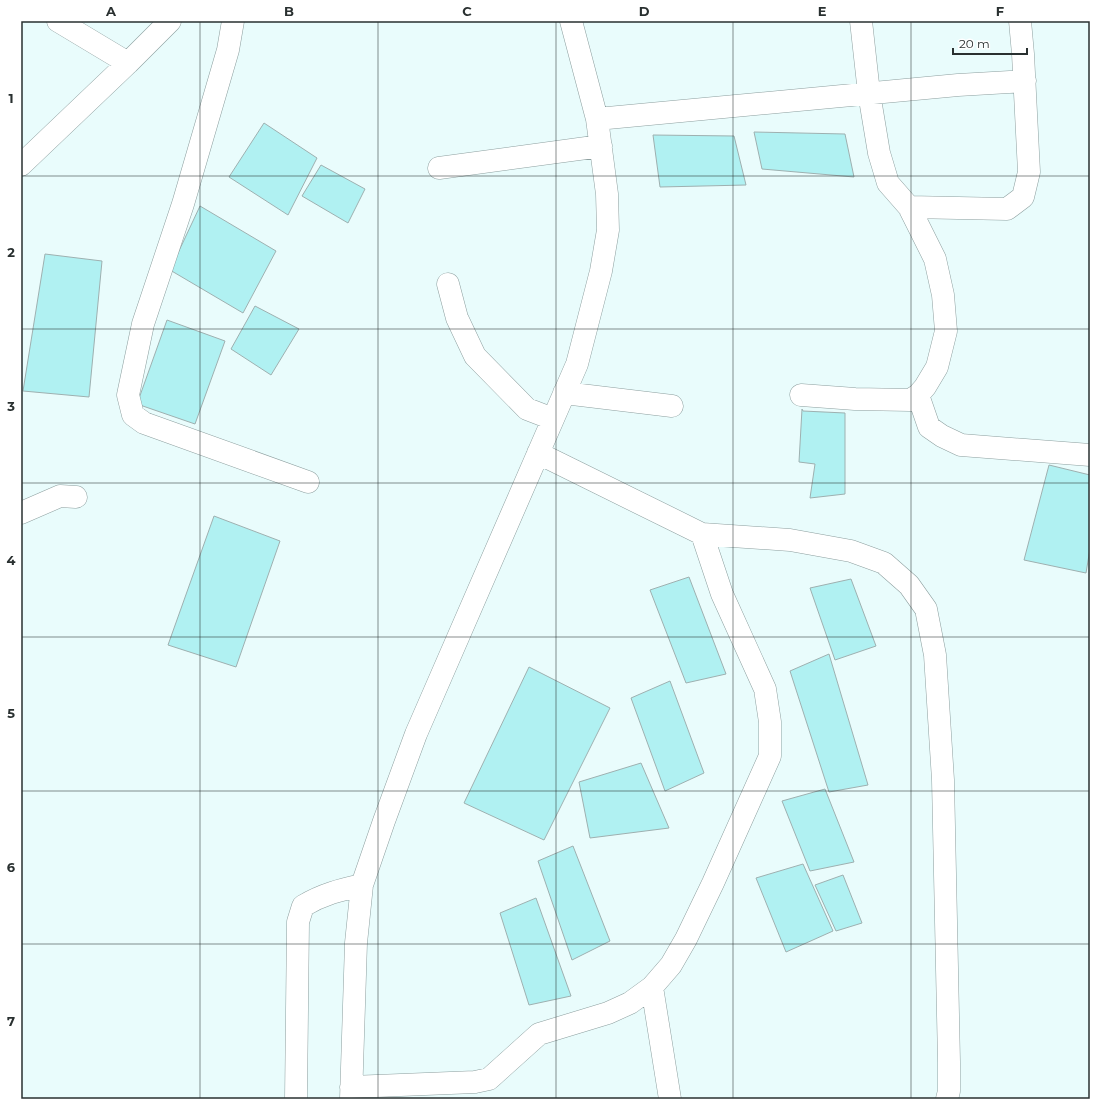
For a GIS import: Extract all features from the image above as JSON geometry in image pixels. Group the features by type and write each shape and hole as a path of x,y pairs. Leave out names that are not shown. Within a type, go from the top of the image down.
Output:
{"street":[{"path":"58,21 128,63"},
{"path":"21,165 170,21"},
{"path":"233,21 228,50 183,204 143,324 128,395 133,415 144,423 308,482"},
{"path":"571,21 597,120 607,194 608,230 601,271 577,364 416,734 362,885 356,942 351,1093 475,1082 489,1079 539,1034 608,1013 630,1003 652,987 671,966 713,883 770,756 770,722 764,689 722,594 702,534"},
{"path":"801,395 855,399 910,400 926,387 937,366 946,331 943,294 935,259 909,207 888,183 879,153 869,93 861,21"},
{"path":"909,207 1007,209 1023,197 1029,172 1025,81 1020,21"},
{"path":"597,120 958,84 1025,81"},
{"path":"439,168 600,146"},
{"path":"448,284 457,318 475,356 527,409 553,419"},
{"path":"564,393 672,406"},
{"path":"918,395 929,427 942,436 961,444 1090,456"},
{"path":"538,453 702,534 790,540 851,551 884,563 909,585 926,609 935,655 943,780 949,1062 947,1099"},
{"path":"21,513 60,496 76,497"},
{"path":"296,1099 298,922 303,906 317,897 362,885"},
{"path":"652,987 670,1099"}],"building":[{"path":"264,123 317,158 288,215 229,177"},
{"path":"754,132 845,134 854,177 762,169"},
{"path":"653,135 734,136 746,185 660,187"},
{"path":"321,165 365,189 348,223 302,196"},
{"path":"200,206 276,251 243,313 170,270"},
{"path":"45,254 102,261 89,397 23,391"},
{"path":"255,306 299,329 271,375 231,349"},
{"path":"167,320 225,341 195,424 137,404"},
{"path":"802,409 803,411 845,413 845,494 810,498 815,464 799,462"},
{"path":"1049,465 1090,475 1090,549 1086,573 1024,560"},
{"path":"214,516 280,541 236,667 168,645"},
{"path":"689,577 726,674 686,683 650,590"},
{"path":"851,579 876,646 835,660 810,588"},
{"path":"829,654 868,785 829,792 790,671"},
{"path":"529,667 610,708 544,840 464,803"},
{"path":"670,681 704,773 665,791 631,698"},
{"path":"641,763 669,828 590,838 579,782"},
{"path":"825,789 854,862 810,871 782,801"},
{"path":"573,846 610,941 572,960 538,861"},
{"path":"803,864 833,931 786,952 756,878"},
{"path":"843,875 862,923 836,931 815,885"},
{"path":"536,898 571,996 529,1005 500,913"}]}
